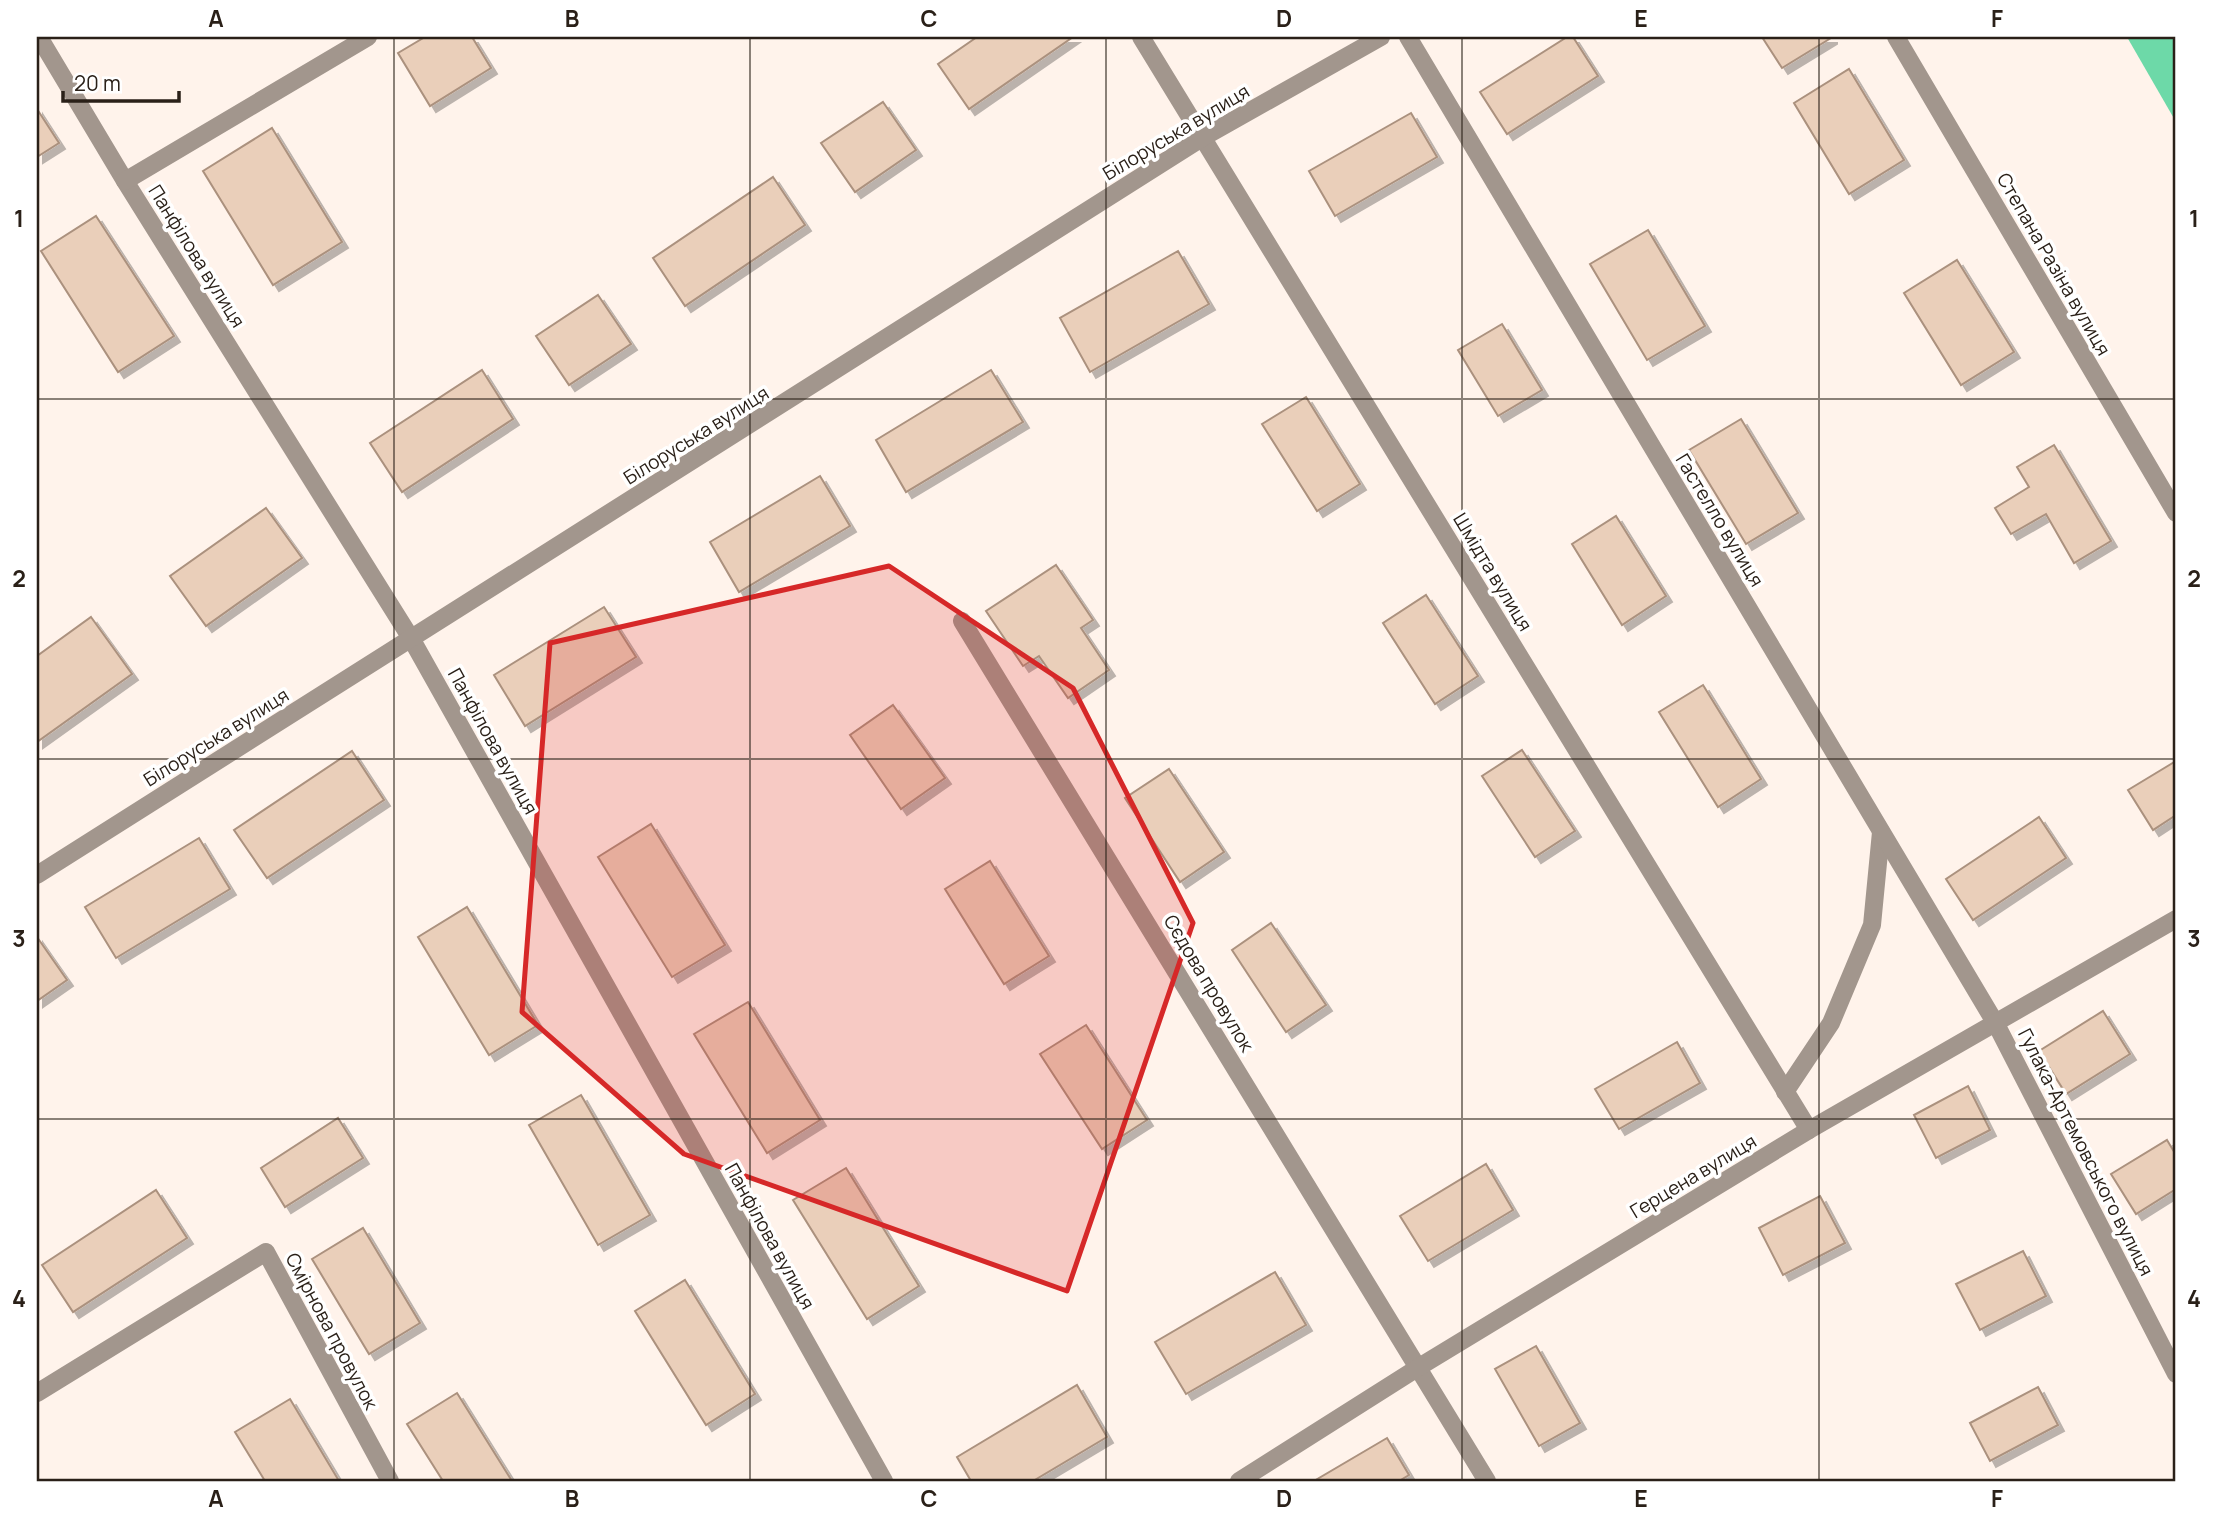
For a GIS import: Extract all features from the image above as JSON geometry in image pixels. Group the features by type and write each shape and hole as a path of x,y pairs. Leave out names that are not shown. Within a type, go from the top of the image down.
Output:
{"street":[{"name":"Панфілова вулиця","path":"39,37 125,181 412,640 884,1481"},
{"path":"125,181 369,37"},
{"name":"Шмідта вулиця","path":"1141,37 1809,1130"},
{"name":"Білоруська вулиця","path":"37,875 1202,138 1381,37"},
{"name":"Гастелло вулиця","path":"1408,37 1996,1024"},
{"name":"Степана Разіна вулиця","path":"1896,37 2176,513"},
{"name":"Сєдова провулок","path":"962,621 1419,1367"},
{"path":"1785,1092 1831,1023 1872,925 1881,832"},
{"name":"Герцена вулиця","path":"1238,1481 1419,1367 1809,1130 2176,919"},
{"name":"Гулака-Артемовського вулиця","path":"1996,1024 2176,1374"},
{"name":"Смірнова провулок","path":"37,1393 266,1252 390,1481"},
{"path":"1419,1367 1487,1481"}],"highlighted area":[{"path":"889,566 1073,688 1193,923 1067,1291 684,1154 522,1012 550,643"}],"green space":[{"path":"2127,37 2176,37 2176,122"}],"building":[{"path":"425,37 472,37 491,68 430,106 398,53"},
{"path":"977,37 1073,37 969,109 938,64"},
{"path":"1567,37 1573,37 1598,76 1507,134 1480,92"},
{"path":"1762,37 1831,37 1831,38 1782,68"},
{"path":"1849,69 1904,160 1849,194 1794,103"},
{"path":"883,102 916,150 855,192 821,143"},
{"path":"37,109 59,143 37,157"},
{"path":"1411,113 1437,157 1335,216 1309,171"},
{"path":"272,128 342,242 273,285 203,171"},
{"path":"773,177 805,225 685,306 653,258"},
{"path":"96,216 174,336 118,372 41,251"},
{"path":"1648,230 1705,326 1647,360 1590,264"},
{"path":"1178,251 1209,304 1090,372 1060,318"},
{"path":"1957,260 2014,352 1961,385 1904,293"},
{"path":"598,295 631,344 569,385 536,336"},
{"path":"1502,324 1542,390 1498,416 1458,350"},
{"path":"482,370 513,419 402,492 370,443"},
{"path":"991,370 1023,422 906,492 876,440"},
{"path":"1306,397 1360,484 1317,511 1262,424"},
{"path":"1741,419 1798,513 1746,544 1689,450"},
{"path":"2054,445 2111,541 2074,563 2046,514 2011,534 1995,508 2029,487 2017,467"},
{"path":"820,476 850,526 739,592 710,542"},
{"path":"266,508 302,558 206,626 170,576"},
{"path":"1616,516 1666,596 1622,625 1572,544"},
{"path":"1056,565 1093,620 1081,628 1109,670 1068,698 1039,656 1023,666 986,611"},
{"path":"1426,595 1478,676 1435,704 1383,623"},
{"path":"604,607 636,657 525,726 494,675"},
{"path":"91,617 132,674 37,742 37,656"},
{"path":"1703,685 1761,779 1718,807 1659,712"},
{"path":"893,705 945,778 901,809 850,735"},
{"path":"1522,750 1575,831 1535,857 1482,776"},
{"path":"352,751 384,800 267,878 234,830"},
{"path":"2176,761 2176,815 2153,830 2128,790"},
{"path":"1169,769 1224,852 1180,882 1125,798"},
{"path":"2039,817 2066,858 1973,920 1946,879"},
{"path":"651,824 725,945 672,977 598,857"},
{"path":"199,838 230,889 116,958 85,907"},
{"path":"990,861 1049,956 1004,984 945,889"},
{"path":"467,907 538,1025 489,1055 418,937"},
{"path":"1271,923 1326,1005 1286,1032 1232,950"},
{"path":"37,937 67,980 37,1001"},
{"path":"748,1002 820,1120 767,1153 694,1034"},
{"path":"2103,1011 2130,1054 2066,1094 2039,1051"},
{"path":"1086,1025 1147,1120 1102,1149 1040,1054"},
{"path":"1677,1042 1700,1083 1619,1129 1595,1089"},
{"path":"1968,1086 1990,1130 1936,1158 1914,1115"},
{"path":"581,1095 650,1215 598,1245 529,1125"},
{"path":"338,1118 363,1158 285,1207 261,1168"},
{"path":"2167,1140 2176,1155 2176,1189 2136,1214 2111,1174"},
{"path":"1486,1164 1513,1210 1428,1261 1400,1216"},
{"path":"846,1168 919,1286 867,1319 793,1200"},
{"path":"156,1190 187,1238 73,1312 42,1265"},
{"path":"1820,1196 1845,1243 1783,1275 1759,1228"},
{"path":"363,1228 420,1323 369,1354 312,1259"},
{"path":"2023,1251 2046,1296 1980,1330 1956,1284"},
{"path":"1275,1272 1306,1325 1186,1394 1155,1342"},
{"path":"685,1280 755,1394 706,1425 635,1311"},
{"path":"1536,1346 1580,1423 1539,1446 1495,1369"},
{"path":"1077,1385 1107,1437 1033,1481 971,1481 957,1457"},
{"path":"2038,1387 2058,1425 1990,1461 1970,1423"},
{"path":"457,1393 512,1481 443,1481 407,1424"},
{"path":"290,1399 339,1481 265,1481 235,1432"},
{"path":"1387,1438 1409,1475 1399,1481 1314,1481"}]}
